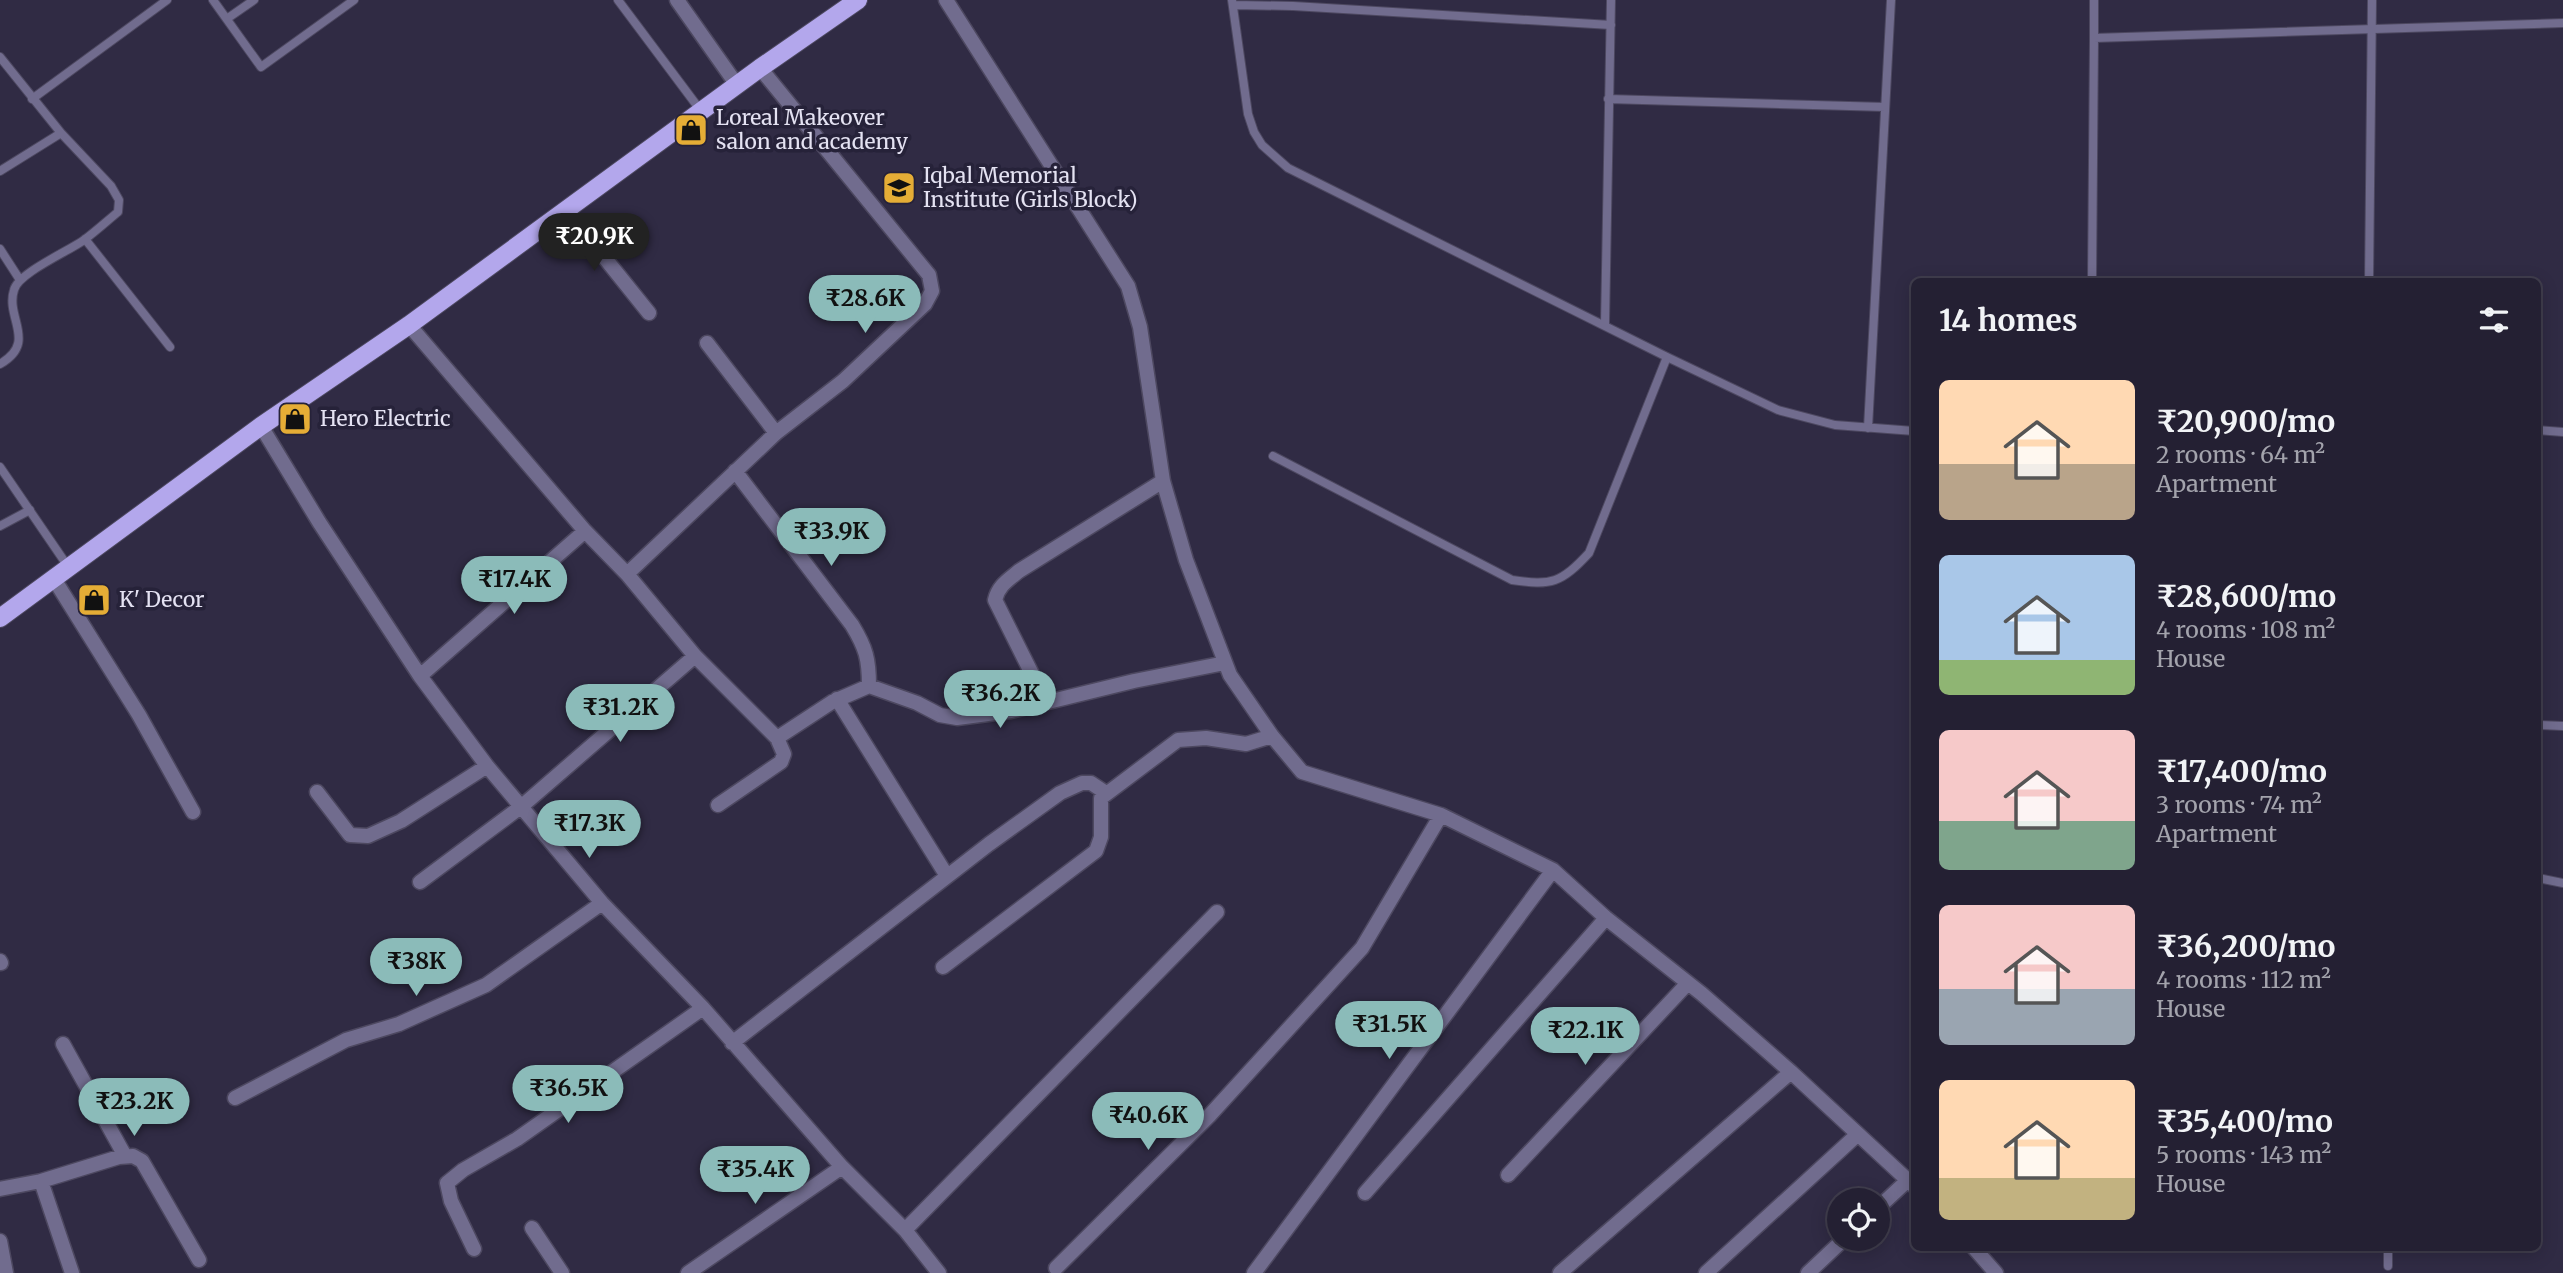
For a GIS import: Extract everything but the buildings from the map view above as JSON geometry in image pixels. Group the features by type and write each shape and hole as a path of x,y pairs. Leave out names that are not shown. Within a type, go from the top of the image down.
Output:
{"main road":[{"path":"0,618 261,426 410,325 760,68 858,0"}],"street":[{"path":"677,0 737,85"},
{"path":"946,0 1128,286 1140,327 1163,481 1186,560 1230,674 1272,736 1302,772 1441,815 1553,870 1606,918 1688,983 1791,1072 1911,1183 1890,1199"},
{"path":"627,574 734,471 776,433 843,381 925,304 933,286 929,275 760,68"},
{"path":"567,211 649,313"},
{"path":"410,325 695,656 777,738 783,754 781,762 718,805"},
{"path":"707,343 776,433"},
{"path":"261,426 319,522 420,676 486,766 602,903 703,1009 842,1167 905,1230 939,1273"},
{"path":"734,471 866,647 869,686"},
{"path":"1046,702 995,600 997,592 1004,582 1019,571 1163,481"},
{"path":"420,676 585,531"},
{"path":"54,579 139,715 193,812"},
{"path":"420,882 522,806 695,656"},
{"path":"777,738 838,699 869,686 917,703 940,715 957,718 1010,711 1225,663"},
{"path":"838,699 947,876"},
{"path":"943,967 1096,851 1101,837 1101,798 1178,740 1206,738 1246,744 1272,736"},
{"path":"317,792 350,835 368,836 401,821 486,766"},
{"path":"732,1044 947,876 1060,793 1082,783 1091,783 1106,793"},
{"path":"1056,1268 1209,1116 1362,948 1441,815"},
{"path":"1254,1273 1553,870"},
{"path":"235,1098 346,1040 400,1024 486,985 602,903"},
{"path":"905,1230 1217,912"},
{"path":"1365,1194 1606,918"},
{"path":"1508,1175 1688,983"},
{"path":"474,1250 451,1201 447,1183 463,1170 517,1139 703,1009"},
{"path":"63,1044 125,1156"},
{"path":"1560,1273 1791,1072"},
{"path":"1706,1273 1858,1134"},
{"path":"0,1189 41,1181 133,1156 142,1161 199,1260"},
{"path":"688,1273 842,1167"},
{"path":"41,1181 72,1273"},
{"path":"532,1228 562,1273"},
{"path":"0,1241 6,1273"},
{"path":"1808,1273 1831,1251"},
{"path":"1977,1251 1996,1273"}],"lane":[{"path":"32,99 167,0"},
{"path":"213,0 261,66 354,0"},
{"path":"228,18 254,0"},
{"path":"618,0 701,111"},
{"path":"1605,324 1611,0"},
{"path":"1868,428 1891,0"},
{"path":"2092,278 2094,0"},
{"path":"2370,278 2372,0"},
{"path":"1611,25 1233,3 1248,114 1262,145 1288,168 1778,410 1835,425 1911,431"},
{"path":"2094,38 2563,23"},
{"path":"0,57 61,133 111,186 119,200 118,212 85,239 20,280 13,294 19,338 10,358 0,364"},
{"path":"1608,99 1885,107"},
{"path":"0,171 61,133"},
{"path":"85,239 170,347"},
{"path":"0,248 20,280"},
{"path":"1273,456 1512,580 1540,584 1568,576 1590,553 1667,357"},
{"path":"2541,430 2563,432"},
{"path":"0,467 69,568"},
{"path":"0,526 30,510"},
{"path":"2541,725 2563,726"},
{"path":"2541,878 2563,883"},
{"path":"2388,1251 2388,1266"}],"place":[{"name":"Loreal Makeover salon and academy","path":"691,130"},
{"name":"Iqbal Memorial Institute (Girls Block)","path":"899,188"},
{"name":"Hero Electric","path":"295,419"},
{"name":"K' Decor","path":"94,600"}]}
